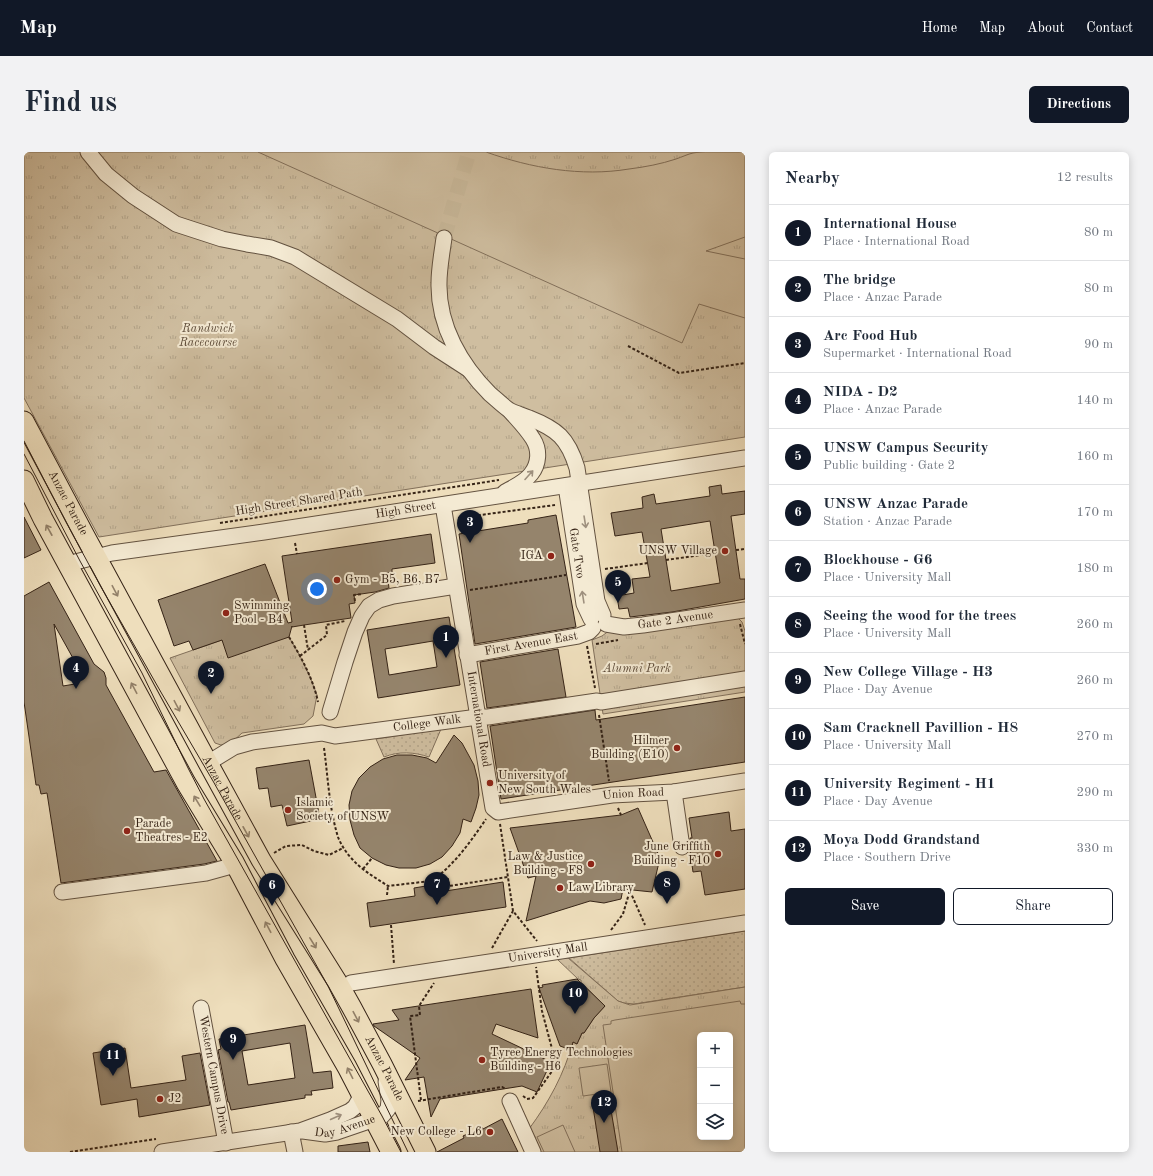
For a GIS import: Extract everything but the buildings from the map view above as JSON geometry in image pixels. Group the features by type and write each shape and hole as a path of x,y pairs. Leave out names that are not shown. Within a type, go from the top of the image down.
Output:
{"main road":[{"name":"Anzac Parade","path":"24,421 96,557 261,860 338,983 382,1064 426,1152"},
{"path":"24,480 43,519 186,783 235,865 285,959 344,1060 391,1152"}],"street":[{"path":"88,152 106,174 133,196 176,224 222,239 271,248 295,257 397,319 434,347 468,369"},
{"path":"444,238 439,283 440,306 446,327 454,346 468,369 492,396 510,410 534,439 537,447 538,457 531,475 518,485 497,496"},
{"name":"Gate Two","path":"510,410 543,424 560,434 572,454 577,468 573,484 584,604 598,622"},
{"name":"High Street","path":"68,564 112,553 264,532 745,458"},
{"name":"International Road","path":"442,504 462,588 467,654 495,810"},
{"path":"325,709 345,662 355,632 362,616 369,606 379,600 393,596 462,588"},
{"name":"Gate 2 Avenue","path":"598,622 624,627 742,615"},
{"name":"First Avenue East","path":"467,654 578,636 589,632 598,622"},
{"name":"College Walk","path":"208,763 234,747 252,742 322,733 335,736 478,717 488,717 597,701 601,702 745,679"},
{"name":"Union Road","path":"495,810 612,795 674,792 745,781"},
{"path":"674,792 682,847"},
{"path":"62,892 206,873 235,865"},
{"name":"University Mall","path":"351,983 486,962 536,948 599,946 745,923"},
{"name":"Western Campus Drive","path":"201,1008 226,1143"},
{"name":"Day Avenue","path":"296,1132 325,1134 337,1132 375,1120 382,1116 388,1108 389,1100 382,1064"},
{"name":"Day Avenue","path":"159,1146 196,1150 226,1143 296,1132 350,1111 355,1107 359,1100 360,1091"},
{"path":"512,1094 533,1152"},
{"path":"295,1152 296,1132"}],"path":[{"path":"628,346 679,373 745,363"},
{"name":"High Street Shared Path","path":"216,524 503,479"},
{"path":"445,520 556,504"},
{"path":"296,543 297,554"},
{"path":"736,550 745,549"},
{"path":"666,560 715,553"},
{"path":"603,570 648,564"},
{"path":"462,588 570,574"},
{"path":"742,615 745,644"},
{"path":"300,656 327,636 326,625 345,621"},
{"path":"304,625 308,650"},
{"path":"588,646 626,639 624,627"},
{"path":"289,637 300,656 316,694 325,709"},
{"path":"599,717 612,795"},
{"path":"322,733 332,810 338,838 343,848 363,869 388,886 448,879 449,886 508,878"},
{"path":"417,1101 502,1087 512,1094 527,1099 533,1098 555,1067 555,1060 542,1011 536,948 513,911 495,810"},
{"path":"432,881 451,864 495,810"},
{"path":"261,860 286,846 302,845 314,851 329,855 343,848"},
{"path":"363,869 372,858"},
{"path":"387,895 388,886"},
{"path":"599,946 623,914 630,890 650,938"},
{"path":"486,962 513,911"},
{"path":"391,925 394,964"},
{"path":"422,1100 410,1016 420,1015 419,1006 438,978 448,968"},
{"path":"70,1152 159,1146"}],"green space":[{"name":"Randwick Racecourse","path":"24,152 745,152 745,437 99,537 24,398"},
{"path":"258,152 486,152 538,167 556,170 593,172 659,164 695,153 745,152 745,237 706,251 745,259 745,318 699,304 682,343"},
{"name":"Alumni Park","path":"738,618 742,622 745,631 745,692 603,714 592,640 602,636 610,630"},
{"path":"289,637 300,656 317,695 313,716 304,724 242,733 231,743 221,745 215,743 170,658 222,640"},
{"path":"441,729 429,757 406,753 384,757 376,739"},
{"path":"745,931 745,987 634,1004 624,1003 618,1001 569,958"},
{"path":"568,958 618,1001 630,1005 745,987 745,1152 540,1152 529,1129 543,1109 555,1087 573,1042 577,1044 582,1033 584,1033 594,1018 605,1006 581,982 581,980 578,979 557,959"},
{"path":"740,1001 741,1004 745,1004 745,1152 622,1152 603,1025 611,1024 611,1021"},
{"path":"607,1064 611,1092 583,1096 579,1068"},
{"path":"563,1125 575,1152 544,1152 537,1137"}],"tunnel":[{"path":"444,238 469,152"}],"tram line":[{"path":"24,441 101,587 213,781 328,986 408,1152"},
{"path":"24,454 80,561 142,673 204,799 401,1152"}],"place":[{"name":"Arc Food Hub","path":"470,543"},
{"name":"UNSW Village","path":"725,551"},
{"name":"IGA","path":"551,556"},
{"name":"Gym - B5, B6, B7","path":"337,580"},
{"name":"UNSW Campus Security","path":"618,603"},
{"name":"Swimming Pool - B4","path":"226,613"},
{"name":"International House","path":"446,658"},
{"name":"NIDA - D2","path":"76,689"},
{"name":"The bridge","path":"211,694"},
{"name":"Hilmer Building (E10)","path":"677,748"},
{"name":"University of New South Wales","path":"490,783"},
{"name":"Islamic Society of UNSW","path":"288,810"},
{"name":"Parade Theatres - E2","path":"127,831"},
{"name":"June Griffith Building - F10","path":"718,854"},
{"name":"Law & Justice Building - F8","path":"591,864"},
{"name":"Law Library","path":"560,888"},
{"name":"Seeing the wood for the trees","path":"667,904"},
{"name":"Blockhouse - G6","path":"437,905"},
{"name":"UNSW Anzac Parade","path":"272,906"},
{"name":"Sam Cracknell Pavillion - H8","path":"575,1014"},
{"name":"New College Village - H3","path":"233,1060"},
{"name":"Tyree Energy Technologies Building - H6","path":"482,1060"},
{"name":"University Regiment - H1","path":"113,1076"},
{"name":"J2","path":"160,1099"},
{"name":"Moya Dodd Grandstand","path":"604,1123"},
{"name":"New College - L6","path":"490,1132"}]}
